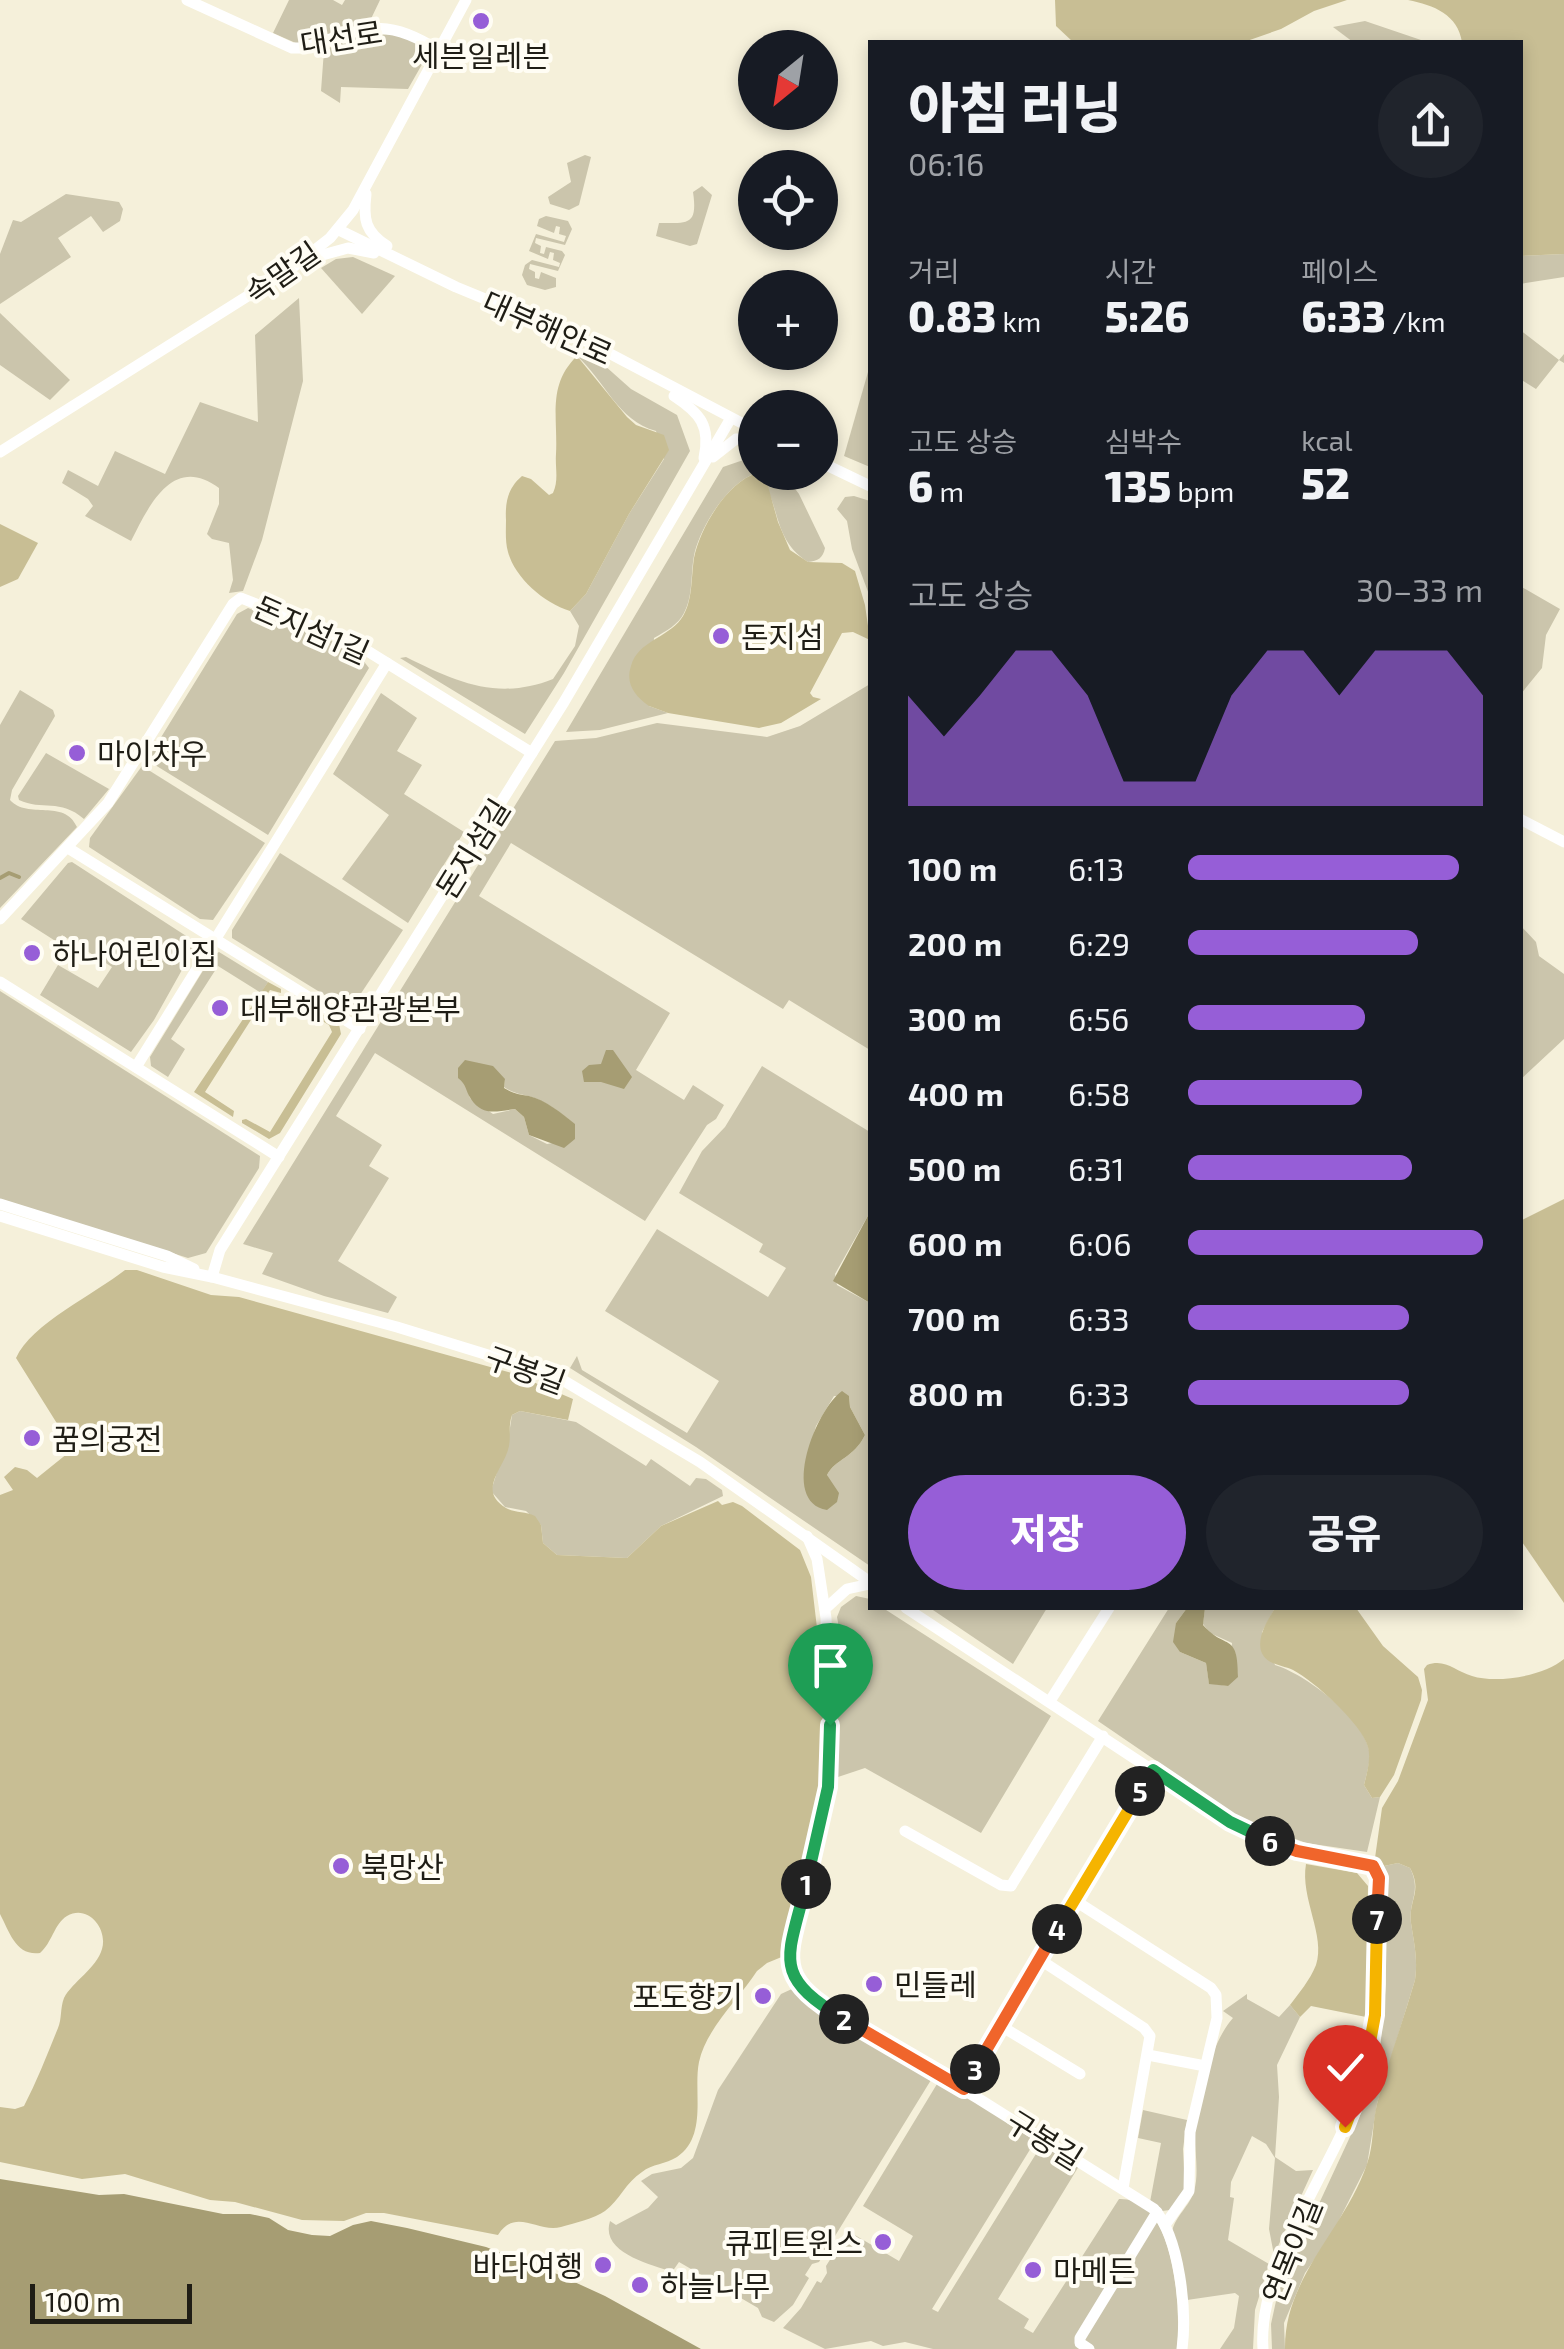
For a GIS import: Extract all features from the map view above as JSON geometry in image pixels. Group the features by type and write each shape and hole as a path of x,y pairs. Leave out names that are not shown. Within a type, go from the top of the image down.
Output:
{"street":[{"name":"대선로","path":"187,0 292,48 366,29 398,28 439,50"},
{"name":"속말길","path":"0,452 304,260 339,230 367,186 466,0"},
{"path":"367,186 364,216 369,231 436,278"},
{"name":"대부해안로","path":"339,230 436,278 613,355 738,422"},
{"path":"304,260 334,249 356,248 444,286 456,287"},
{"path":"613,355 635,374 699,414 707,433 702,466"},
{"name":"돈지섬길","path":"212,1276 220,1250 532,753 730,418"},
{"path":"702,466 729,442 738,439"},
{"path":"838,471 868,485"},
{"name":"돈지섬1길","path":"0,919 108,804 237,600 244,599 336,635 532,753"},
{"name":"돈지섬1길","path":"136,1066 386,663"},
{"path":"1523,820 1564,842"},
{"path":"68,848 360,1028"},
{"path":"0,982 280,1156"},
{"name":"구봉길","path":"0,1204 168,1256 212,1276"},
{"name":"구봉길","path":"0,1216 162,1267 212,1276 441,1339 556,1376 700,1462 868,1582"},
{"name":"구봉길","path":"807,1536 817,1559 825,1610 832,1760 790,1953 790,1971 800,1985 831,2011 964,2089 1157,2212 1166,2225 1185,2314 1182,2349"},
{"name":"구봉길","path":"825,1610 848,1589 868,1584"},
{"path":"909,1610 1153,1770 964,2089"},
{"path":"1050,1701 1108,1610"},
{"path":"905,1832 1002,1885 1011,1886 1103,1736"},
{"name":"연목이길","path":"1153,1770 1254,1835 1297,1851 1372,1865 1379,1878 1376,2006 1369,2059 1349,2117 1270,2289 1264,2314 1264,2349"},
{"path":"1074,1900 1214,1992 1216,2026 1188,2144 1189,2190 1166,2225"},
{"path":"1039,1959 1144,2028 1150,2036 1123,2188"},
{"path":"1000,2026 1080,2074"},
{"path":"1148,2055 1205,2066"},
{"path":"1088,2349 1080,2344 1080,2338 1157,2212"}],"shaded area":[{"path":"289,0 333,0 342,5 345,0 380,0 369,23 298,44 273,33"},
{"path":"1055,0 1347,0 1250,40 1071,40 1056,26"},
{"path":"1408,0 1564,0 1564,254 1523,256 1523,40 1462,40 1450,18"},
{"path":"1365,21 1421,40 1350,40 1333,27"},
{"path":"363,34 407,38 429,52 408,89 341,87 340,103 321,91 324,50"},
{"path":"585,155 591,157 579,205 569,210 550,204 548,197 571,182 567,163"},
{"path":"702,186 712,195 697,244 690,246 656,236 659,223 684,222 692,217 693,192"},
{"path":"66,194 119,202 123,209 120,221 103,232 91,216 58,238 71,257 0,304 0,254 13,220 21,222"},
{"path":"546,216 568,221 572,229 565,245 536,238 540,253 544,254 546,247 565,255 558,271 530,264 535,278 539,279 541,272 556,278 556,287 545,290 527,285 522,275 525,265 532,260 559,267 560,263 553,260 554,253 550,252 548,259 529,251 536,234 564,242 566,236 559,234 560,227 556,226 554,233 537,226 539,219"},
{"path":"1564,254 1564,277 1523,284 1523,256"},
{"path":"353,257 395,276 362,314 321,268 336,259"},
{"path":"299,298 303,381 262,540 243,591 229,593 233,580 229,543 207,534 219,504 219,488 202,479 188,477 164,489 131,541 85,516 93,506 62,483 68,470 98,486 115,451 165,474 200,402 258,422 255,335"},
{"path":"0,313 70,380 50,400 0,365"},
{"path":"1523,332 1559,360 1536,389 1523,381"},
{"path":"583,354 604,365 631,389 677,415 690,451 525,734 400,658 478,686 514,688 553,679 575,646 579,626 570,611 586,594 664,459 656,431 622,409 577,356"},
{"path":"577,356 627,417 636,425 664,435 669,450 586,594 570,611 541,596 517,571 507,548 506,513 511,490 522,476 549,495 553,493 558,390 561,378"},
{"path":"868,372 868,466 844,456"},
{"path":"738,462 738,484 704,528 695,551 684,613 654,638 649,706 668,713 600,730 566,732 723,467"},
{"path":"738,484 738,490 769,490 790,550 808,562 842,563 855,571 868,626 868,639 853,632 842,633 810,693 821,699 781,723 759,728 668,713 649,706 630,684 629,672 640,651 685,613 697,546 709,520"},
{"path":"768,490 796,490 799,494 825,548 815,561 808,562 788,543"},
{"path":"845,497 868,500 868,592 852,549 847,521 837,509"},
{"path":"0,524 38,543 18,579 0,587"},
{"path":"1523,588 1560,609 1546,635 1542,668 1523,691"},
{"path":"248,608 331,641 369,668 268,835 147,760 237,614"},
{"path":"868,685 868,1049 789,1000 783,1009 511,843 479,896 670,1013 636,1070 684,1100 693,1085 724,1105 716,1119 707,1125 645,1221 375,1053 336,1116 382,1145 369,1166 389,1178 338,1261 397,1297 388,1313 262,1274 273,1253 243,1244 555,741 596,738 657,723 767,737 800,726","holes":["505,1079 504,1087 556,1110 574,1124 575,1139 547,1144 529,1135 524,1117 515,1109 493,1114 470,1098 466,1084"]},
{"path":"20,690 53,710 55,716 10,800 26,809 64,813 77,827 0,908 0,725"},
{"path":"381,693 417,718 397,751 422,765 404,794 464,832 408,923 342,879 389,815 333,774"},
{"path":"46,753 109,789 84,819 67,809 19,800"},
{"path":"142,766 265,843 213,920 200,919 89,847 90,838"},
{"path":"280,853 403,930 352,1007 344,1007 232,938 232,930"},
{"path":"72,862 197,943 154,1020 131,1052 40,995 58,965 98,988 112,967 62,935 57,942 21,919"},
{"path":"1523,928 1536,942 1539,956 1564,974 1564,1039 1523,1077"},
{"path":"219,952 268,982 261,993 218,966 171,1039 185,1049 168,1077 151,1066 150,1057 212,956"},
{"path":"268,982 281,989 281,993 270,990 205,1092 234,1111 233,1117 194,1092"},
{"path":"0,991 260,1156 259,1168 206,1253 188,1258 0,1199"},
{"path":"290,995 339,1024 341,1034 280,1133 269,1139 242,1120 270,1132 332,1032 329,1025 287,1000"},
{"path":"606,1050 613,1050 632,1077 624,1089 584,1082 582,1071 589,1065 601,1064"},
{"path":"465,1060 493,1066 505,1079 504,1088 559,1111 575,1124 575,1139 564,1148 529,1135 524,1117 515,1109 491,1112 480,1108 458,1078 458,1068"},
{"path":"762,1066 868,1131 868,1216 835,1274 837,1285 868,1302 868,1565 696,1447 570,1368 577,1356 582,1370 687,1433 719,1381 605,1311 657,1229 768,1297 786,1268 759,1252 763,1244 679,1193 702,1151 725,1127","holes":["834,1396 849,1396 850,1407 865,1435 856,1449 830,1470 829,1482 805,1466 816,1426"]},
{"path":"1564,1199 1564,1603 1523,1543 1523,1220"},
{"path":"868,1216 868,1302 833,1281"},
{"path":"125,1270 137,1270 211,1295 239,1297 512,1373 573,1399 568,1420 520,1411 512,1415 509,1446 493,1486 497,1501 506,1508 535,1516 541,1525 543,1543 557,1555 627,1558 661,1526 718,1501 722,1505 733,1502 742,1506 800,1550 811,1577 817,1628 821,1629 827,1755 822,1800 784,1956 757,1971 708,2038 699,2062 696,2126 687,2148 677,2157 636,2176 600,2214 552,2228 512,2223 498,2235 384,2213 366,2213 344,2221 302,2220 235,2202 210,2200 125,2174 82,2179 0,2162 0,2107 24,2106 58,2028 64,1998 95,1963 103,1941 95,1920 75,1913 63,1919 40,1953 32,1953 19,1947 0,1914 0,1495 13,1490 4,1477 15,1467 37,1478 73,1449 16,1358 35,1333"},
{"path":"842,1391 849,1396 850,1407 865,1435 856,1449 827,1475 839,1493 837,1502 827,1510 813,1503 805,1491 804,1474 813,1434"},
{"path":"520,1411 576,1422 646,1466 651,1459 690,1486 696,1478 706,1479 722,1490 723,1496 661,1526 627,1558 557,1555 543,1543 541,1525 526,1511 505,1507 491,1491 512,1415"},
{"path":"856,1596 868,1599 868,1610 886,1610 1051,1716 981,1833 865,1768 835,1778 832,1673 841,1638 837,1617 841,1607"},
{"path":"933,1610 1046,1610 1013,1664"},
{"path":"1168,1610 1186,1610 1176,1623 1180,1652 1206,1663 1209,1683 1228,1686 1232,1643 1210,1633 1203,1624 1205,1610 1274,1610 1262,1632 1275,1665 1301,1677 1343,1709 1368,1746 1364,1785 1372,1798 1380,1797 1367,1852 1306,1843 1240,1818 1098,1721"},
{"path":"1186,1610 1205,1610 1203,1625 1236,1653 1238,1677 1228,1686 1209,1684 1206,1663 1180,1652 1173,1642 1176,1623"},
{"path":"1274,1610 1357,1610 1383,1646 1418,1677 1421,1700 1394,1775 1380,1797 1372,1798 1364,1785 1369,1752 1357,1727 1313,1683 1263,1656 1260,1645"},
{"path":"1564,1659 1564,2349 1285,2349 1294,2299 1367,2164 1377,2104 1415,1980 1411,1915 1414,1876 1410,1868 1398,1863 1384,1866 1375,1858 1382,1808 1398,1781 1428,1700 1424,1669 1439,1663 1472,1676 1507,1679 1545,1670"},
{"path":"1398,1863 1410,1868 1415,1884 1411,1915 1415,1980 1377,2104 1367,2165 1332,2234 1305,2273 1284,2323 1285,2349 1272,2349 1271,2324 1278,2292 1362,2111 1380,2051 1386,1984 1384,1866"},
{"path":"1306,1864 1357,1873 1368,1886 1366,2017 1311,2006 1300,2017 1290,2005 1311,1976 1318,1954 1306,1890"},
{"path":"794,1988 822,2010 930,2074 931,2080 819,2262 812,2264 805,2275 809,2278 793,2305 774,2322 762,2317 758,2308 679,2262 672,2272 629,2256 612,2241 609,2232 610,2221 616,2225 648,2208 658,2197 641,2181 652,2174 681,2168 693,2158 718,2090 781,1994"},
{"path":"1247,1994 1247,1999 1279,2017 1290,2005 1300,2017 1277,2065 1275,2157 1296,2171 1313,2170 1274,2255 1269,2229 1275,2158 1266,2144 1252,2136 1231,2182 1230,2197 1234,2198 1228,2240 1269,2264 1255,2310 1253,2349 1220,2349 1234,2328 1239,2296 1235,2293 1187,2300 1172,2232 1195,2185 1198,2107 1212,2057 1233,2018 1223,2011"},
{"path":"944,2083 1033,2138 1034,2143 932,2309 938,2312 1039,2149 1046,2146 1079,2166 998,2299 1029,2319 1024,2328 1033,2333 1119,2199 1138,2203 1153,2216 1171,2258 1178,2308 1177,2349 933,2349 905,2342 883,2346 871,2341 825,2349 783,2328 817,2281 821,2283 826,2266 848,2231 899,2261 913,2236 863,2206 937,2084"},
{"path":"1143,2110 1187,2120 1183,2149 1185,2189 1170,2210 1162,2211 1150,2202 1161,2143 1138,2138"},
{"path":"0,2179 99,2195 124,2194 223,2214 250,2214 312,2235 330,2236 371,2221 486,2247 605,2296 701,2349 0,2349"}],"waterway":[{"path":"0,878 9,873 19,877"}],"place":[{"name":"세븐일레븐","path":"481,21"},
{"name":"돈지섬","path":"721,636"},
{"name":"마이차우","path":"77,753"},
{"name":"하나어린이집","path":"32,953"},
{"name":"대부해양관광본부","path":"220,1008"},
{"name":"꿈의궁전","path":"32,1438"},
{"name":"북망산","path":"341,1866"},
{"name":"민들레","path":"874,1984"},
{"name":"포도향기","path":"763,1996"},
{"name":"큐피트윈스","path":"883,2242"},
{"name":"바다여행","path":"603,2265"},
{"name":"마메든","path":"1033,2270"},
{"name":"하늘나무","path":"640,2285"}],"route":[{"path":"830,1725 832,1760 828,1787 789,1963 793,1978 822,2005 964,2089 1153,1770 1254,1835 1297,1851 1368,1864 1376,1869 1379,1878 1374,2028 1366,2070 1345,2127"}]}
